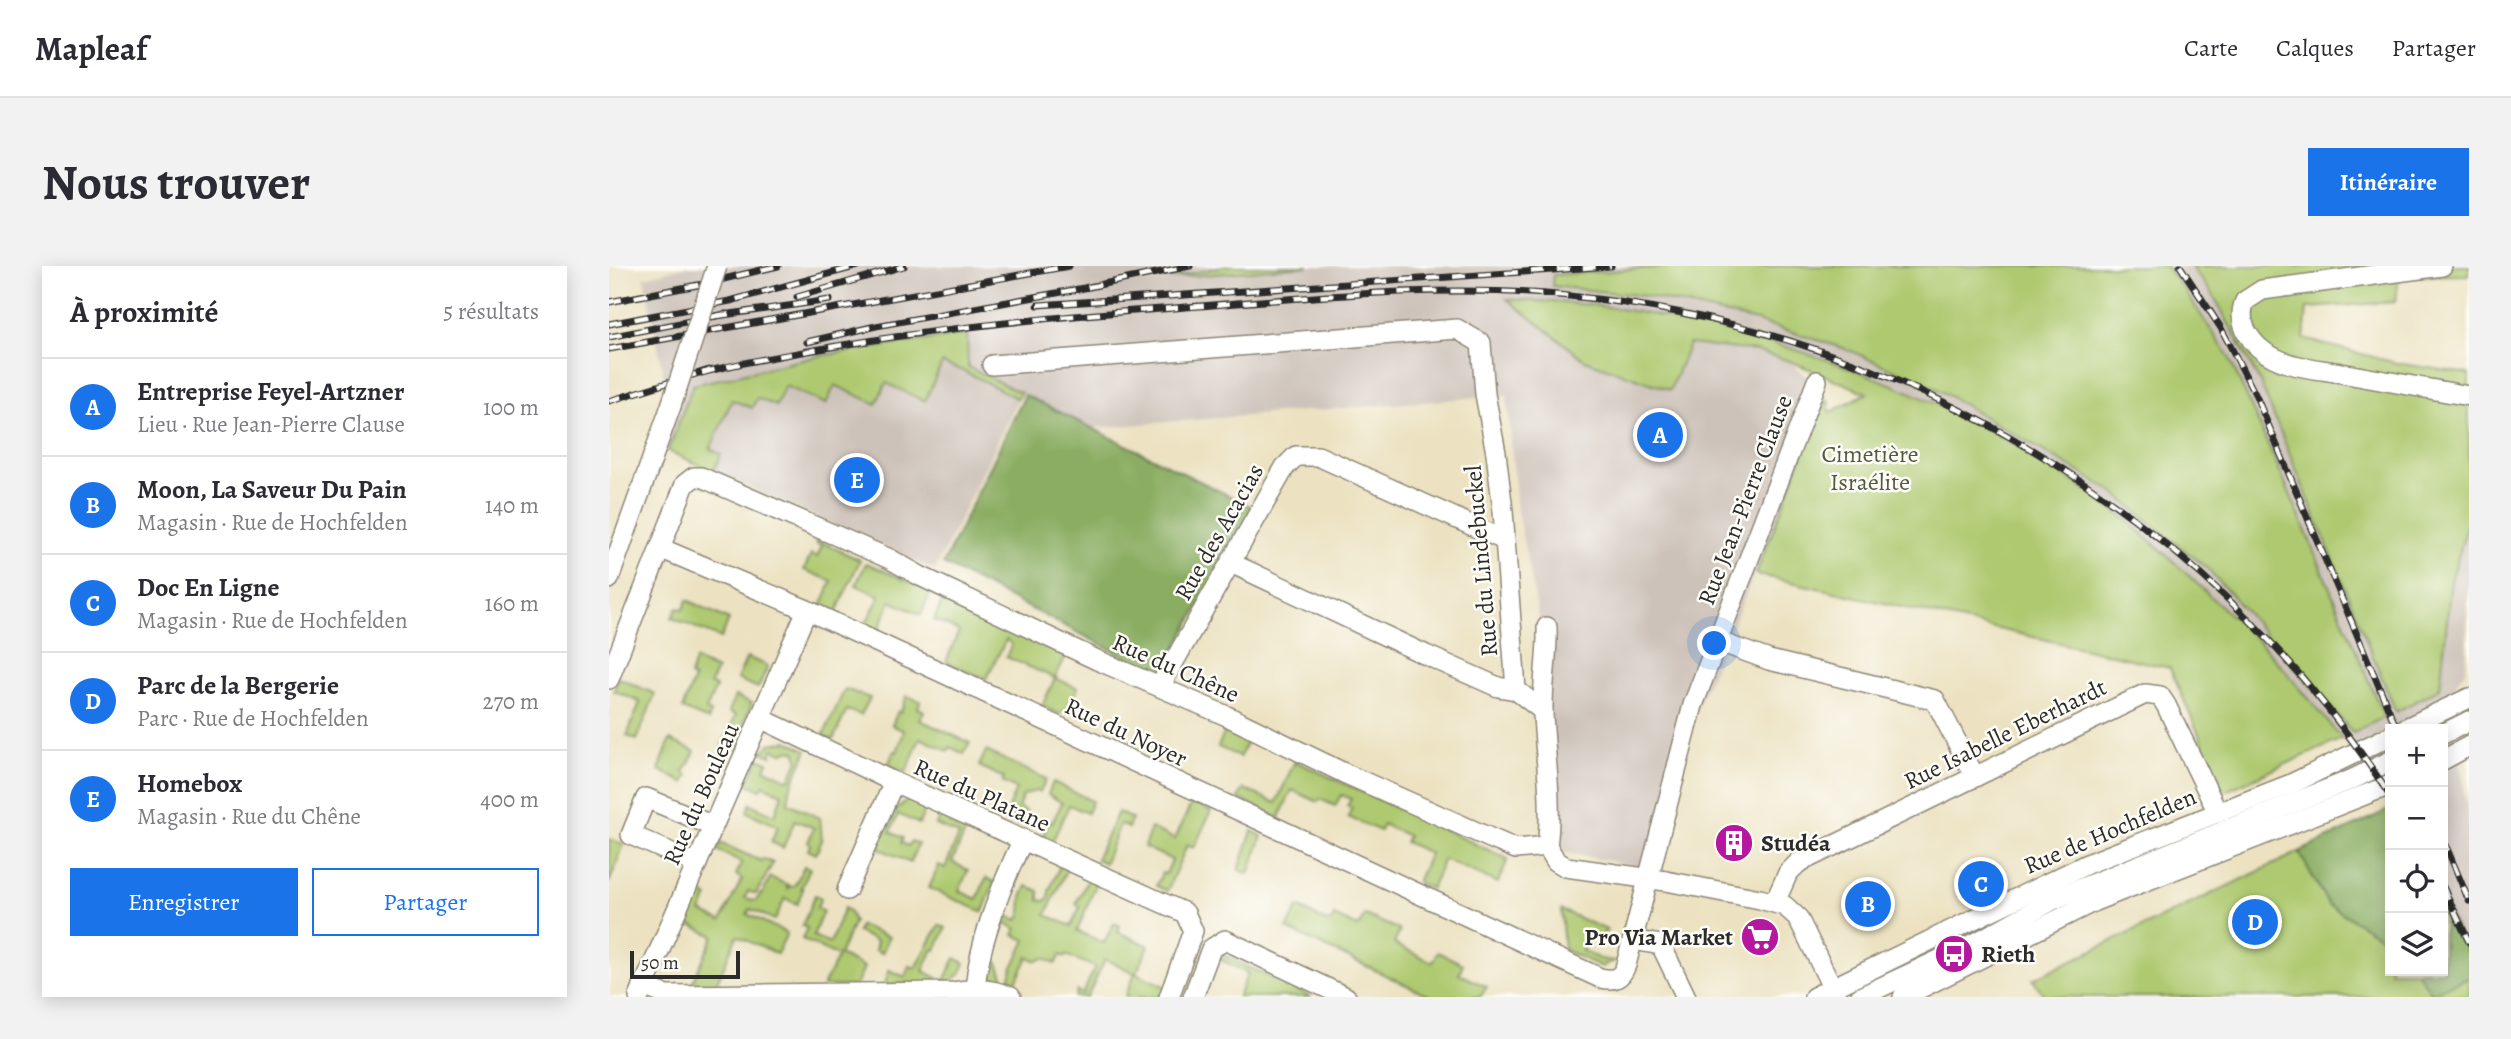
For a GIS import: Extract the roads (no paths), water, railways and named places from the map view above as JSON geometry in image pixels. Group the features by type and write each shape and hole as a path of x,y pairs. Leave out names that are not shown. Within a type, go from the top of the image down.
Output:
{"street":[{"path":"610,575 717,266"},
{"path":"2442,266 2262,290 2245,301 2242,323 2254,343 2263,351 2292,364 2469,396"},
{"name":"Rue du Lindebuckel","path":"992,365 1457,329 1481,343 1485,394 1499,472 1516,690 1543,711"},
{"name":"Rue Jean-Pierre Clause","path":"1633,940 1644,878 1693,705 1817,381"},
{"name":"Rue des Acacias","path":"1160,686 1290,460 1302,455 1318,456 1504,540"},
{"name":"Rue du Chêne","path":"660,548 685,484 694,477 708,479 881,555 1097,660 1160,686 1344,773 1516,849 1547,846"},
{"path":"609,679 660,548"},
{"name":"Rue du Noyer","path":"660,548 807,610 1600,978 1614,979 1623,974 1633,940"},
{"path":"1231,563 1462,671 1498,687 1516,690"},
{"name":"Rue du Bouleau","path":"641,992 807,610"},
{"path":"1547,627 1548,655 1543,711 1550,825 1547,846 1556,860 1566,867 1644,878 1785,906 1798,918 1835,992"},
{"path":"1717,641 1769,660 1935,701 1975,777"},
{"name":"Rue Isabelle Eberhardt","path":"1775,902 1788,873 1798,863 2139,696 2160,696 2218,813"},
{"path":"2414,724 2469,698"},
{"name":"Rue du Platane","path":"761,718 894,782 1185,913 1193,931 1169,997"},
{"path":"2448,732 2469,721"},
{"name":"Rue de Hochfelden","path":"1814,997 1835,992 2087,864 2291,784 2385,738"},
{"path":"2448,757 2469,746"},
{"path":"1860,997 1977,942 2079,888 2353,779 2385,763"},
{"path":"847,890 894,782"},
{"path":"1903,997 2095,901 2385,787"},
{"path":"697,864 631,835 646,798 713,826"},
{"path":"975,987 978,961 1023,839"},
{"path":"1193,997 1211,949 1225,940 1346,997"},
{"path":"1633,940 1661,945 1686,997"},
{"path":"641,992 666,995 953,992 975,987 998,991 1011,997"}],"railway":[{"path":"609,302 778,266"},
{"path":"609,324 730,301 858,266"},
{"path":"797,297 904,266"},
{"path":"609,349 1069,266"},
{"path":"807,342 876,326 1190,266"},
{"path":"1038,305 1611,266"},
{"path":"2180,266 2221,328 2256,396 2395,724"},
{"path":"702,373 831,347 960,328 1088,315 1372,293 1520,292 1569,296 1692,315 1812,348 1927,394 2037,453 2139,523 2233,604 2317,695 2385,789"},
{"path":"716,316 830,300"},
{"path":"609,337 726,314"},
{"path":"609,401 709,370"},
{"path":"2448,850 2469,901"},
{"path":"2448,898 2469,942"}],"place":[{"name":"Entreprise Feyel-Artzner","path":"1660,435"},
{"name":"Homebox","path":"857,480"},
{"name":"Studéa","path":"1734,843"},
{"name":"Doc En Ligne","path":"1981,884"},
{"name":"Moon, La Saveur Du Pain","path":"1868,904"},
{"name":"Parc de la Bergerie","path":"2255,922"},
{"name":"Pro Via Market","path":"1760,937"},
{"name":"Rieth","path":"1954,954"}],"park label":[{"name":"Cimetière Israélite","path":"1870,468"}]}
